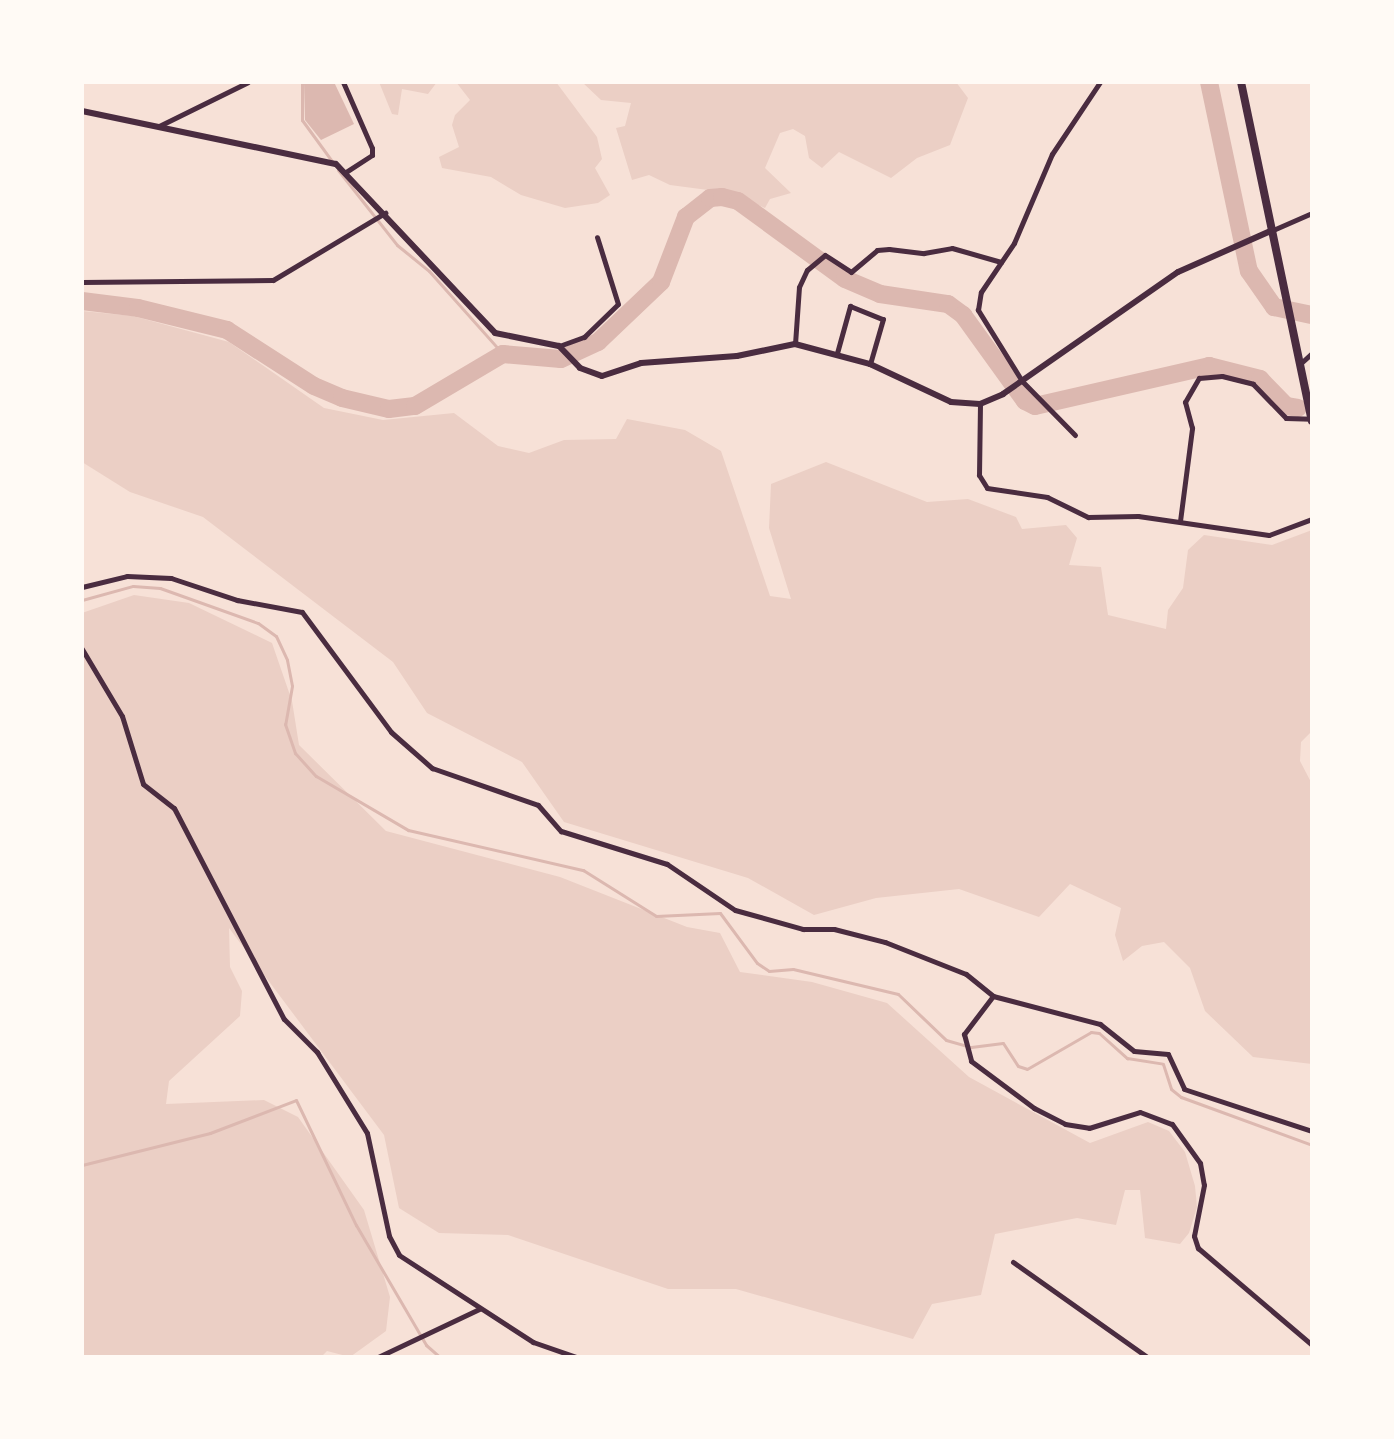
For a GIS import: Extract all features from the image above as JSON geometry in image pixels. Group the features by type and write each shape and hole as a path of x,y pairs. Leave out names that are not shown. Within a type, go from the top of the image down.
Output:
{"highway":[{"path":"1241,82 1312,420"}],"street":[{"path":"159,126 236,84 248,82"},
{"path":"343,82 372,148 372,155 346,172"},
{"path":"1075,435 1022,381 978,310 981,292 1001,262 1052,154 1100,82"},
{"path":"82,111 320,158 346,172 495,333 559,346 584,337 618,304 597,237"},
{"path":"82,282 273,280 385,213"},
{"path":"559,346 580,368 602,376 641,363 737,356 795,344 870,364 951,402 980,404 1022,381 1178,272 1312,213"},
{"path":"795,344 799,287 807,270 825,255 851,272 877,250 889,249 924,253 952,248 1001,262"},
{"path":"837,353 850,306 883,319 870,364"},
{"path":"1300,363 1312,353"},
{"path":"1180,521 1192,428 1185,402 1199,378 1222,376 1253,384 1286,418 1312,420"},
{"path":"980,404 979,475 987,488 1047,497 1088,517 1180,521 1269,535 1312,519"},
{"path":"82,587 127,576 171,578 237,600 302,612 391,732 432,768 538,805 561,831 667,864 735,910 909,950 966,974 993,996 1100,1024 1134,1051 1168,1054 1184,1089 1312,1131"},
{"path":"82,649 122,716 143,784 180,817 270,996 333,1075 367,1133 389,1236 399,1255 533,1342 576,1357"},
{"path":"993,996 963,1041 966,1054 1034,1108 1065,1124 1089,1128 1140,1112 1172,1124 1200,1163 1204,1185 1194,1236 1198,1248 1312,1345"},
{"path":"1013,1262 1147,1357"},
{"path":"378,1357 480,1309"}],"shaded area":[{"path":"334,82 354,124 321,140 305,120 304,83"},
{"path":"379,82 437,82 428,94 402,89 398,115 392,114"},
{"path":"456,82 556,82 597,137 602,159 595,168 610,195 598,203 565,208 521,195 491,177 442,168 439,157 459,147 452,125 455,115 470,100"},
{"path":"582,82 956,82 968,98 950,145 917,158 891,178 839,152 822,168 809,158 805,136 793,129 780,133 765,168 791,193 770,199 765,208 731,193 670,185 649,175 632,180 616,128 625,126 631,103 601,100"},
{"path":"82,311 133,316 229,342 324,408 383,420 454,413 498,446 529,453 564,440 616,439 627,419 685,430 721,451 770,596 791,599 769,528 771,484 826,462 927,502 968,499 1016,517 1022,529 1066,525 1077,538 1069,565 1101,567 1108,615 1166,629 1168,610 1183,588 1188,550 1204,535 1272,545 1312,530 1312,731 1301,742 1300,761 1312,784 1312,1064 1253,1057 1205,1011 1190,968 1164,942 1142,946 1123,961 1115,935 1121,908 1070,884 1039,917 959,889 876,898 814,915 748,878 564,822 522,762 427,713 393,662 203,517 130,492 82,462"},
{"path":"134,595 189,603 272,643 292,701 299,745 386,831 560,877 687,927 720,933 740,972 812,982 887,1003 969,1077 1090,1143 1148,1122 1169,1131 1185,1152 1195,1186 1197,1207 1189,1233 1180,1244 1145,1238 1140,1190 1125,1190 1116,1225 1077,1218 995,1234 981,1295 932,1304 913,1339 736,1289 668,1289 508,1235 439,1233 399,1208 384,1135 229,928 230,967 242,991 240,1016 169,1081 166,1104 264,1100 298,1117 364,1210 390,1297 386,1331 350,1357 327,1351 321,1357 82,1357 82,613"}],"waterway":[{"path":"302,82 302,120 334,164"},
{"path":"1209,82 1249,271 1274,307 1312,315"},
{"path":"338,170 397,245 429,271 503,354"},
{"path":"82,301 138,308 227,330 314,386 342,398 389,409 415,406 503,354 561,359 598,342 661,282 686,217 710,198 722,197 738,201 845,279 880,294 948,304 963,315 1025,401 1035,406 1209,366 1260,379 1286,406 1298,408"},
{"path":"82,600 133,586 160,588 258,623 276,636 287,660 292,686 285,724 295,753 316,776 408,830 583,870 656,916 720,913 757,963 769,971 793,969 898,994 946,1040 971,1047 1003,1043 1018,1066 1027,1069 1091,1032 1099,1033 1127,1058 1163,1064 1171,1089 1181,1097 1312,1145"},
{"path":"82,1165 210,1133 296,1100 356,1225 426,1345 440,1357"}]}
